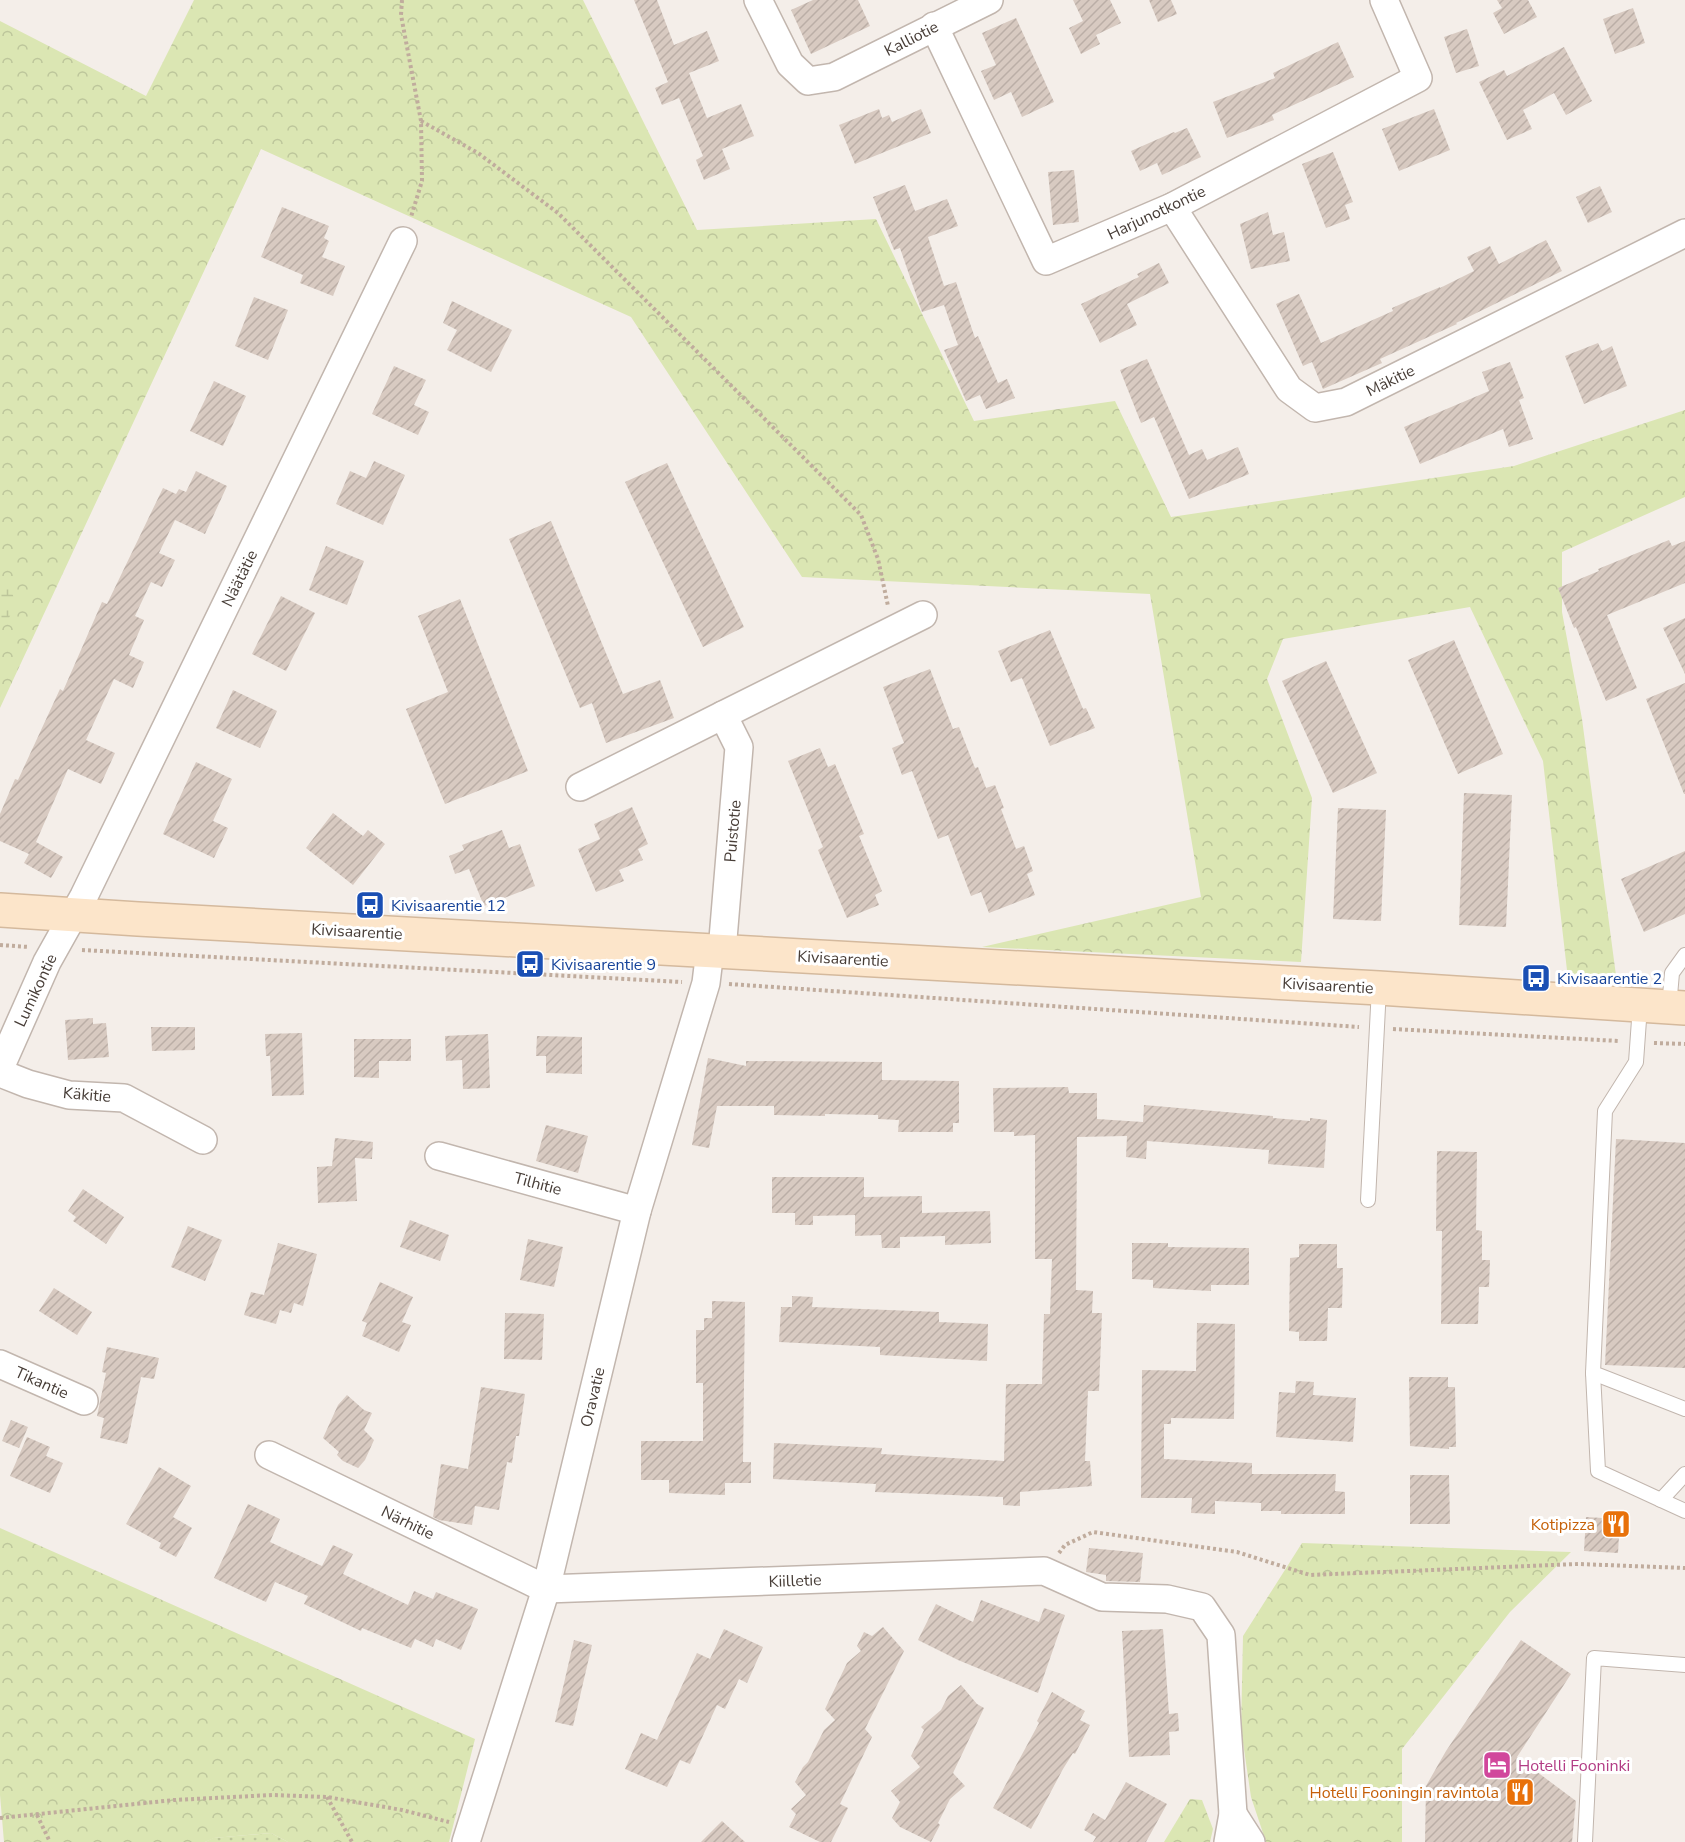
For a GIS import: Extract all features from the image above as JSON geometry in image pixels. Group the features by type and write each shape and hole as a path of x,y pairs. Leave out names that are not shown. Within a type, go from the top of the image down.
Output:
{"street":[{"name":"Kalliotie","path":"758,0 790,64 808,81 834,77 989,0"},
{"name":"Harjunotkontie","path":"934,26 1046,261 1172,207 1418,78 1384,0"},
{"name":"Mäkitie","path":"1172,207 1288,389 1315,408 1346,402 1685,233"},
{"name":"Näätätie","path":"74,914 403,241"},
{"path":"580,787 923,615"},
{"name":"Puistotie","path":"716,950 739,747 723,715"},
{"name":"Kivisaarentie","path":"0,910 1379,988 1665,1007"},
{"name":"Lumikontie","path":"0,1068 46,962 74,914"},
{"name":"Oravatie","path":"468,1835 546,1589 637,1210 716,950"},
{"name":"Käkitie","path":"0,1073 28,1084 69,1095 124,1098 203,1140"},
{"name":"Tilhitie","path":"439,1156 637,1210"},
{"name":"Tikantie","path":"0,1364 84,1401"},
{"name":"Närhitie","path":"269,1455 546,1589"},
{"path":"1044,1571 1102,1597 1167,1599 1202,1607 1221,1635 1233,1815 1228,1842"},
{"name":"Kiilletie","path":"546,1589 1044,1571"},
{"path":"1233,1815 1251,1842"}],"lane":[{"path":"1685,955 1672,973 1665,1007 1637,1042 1636,1062 1605,1111 1593,1373 1598,1471 1685,1511"},
{"path":"1368,1200 1379,988"},
{"path":"1593,1373 1685,1409"},
{"path":"1661,1500 1685,1474"},
{"path":"1585,1842 1594,1658 1685,1665"}],"path":[{"path":"402,0 401,15 421,122 422,181 403,241"},
{"path":"421,122 478,153 558,213 861,515 878,559 893,631"},
{"path":"0,945 706,983 1378,1028 1685,1044"},
{"path":"1044,1571 1065,1545 1093,1532 1237,1552 1310,1575 1578,1564 1685,1568"},
{"path":"0,1818 174,1800 272,1795 327,1797 402,1810 468,1835"},
{"path":"327,1797 352,1842"},
{"path":"37,1815 50,1842"}],"green space":[{"path":"194,0 583,0 697,230 876,219 974,421 1115,401 1171,517 1514,466 1685,410 1685,497 1562,552 1562,612 1582,719 1617,983 1568,979 1543,761 1470,607 1283,639 1267,679 1312,798 1301,962 982,947 1201,897 1150,594 802,577 631,317 261,149 0,708 0,21 146,96"},
{"path":"0,581 8,583 16,603 8,620 0,629"},
{"path":"0,1528 475,1739 449,1842 288,1842 271,1833 214,1838 205,1842 4,1842 0,1795"},
{"path":"1302,1543 1571,1552 1510,1612 1402,1749 1402,1842 1266,1842 1251,1797 1241,1729 1243,1636"},
{"path":"1190,1799 1202,1800 1213,1829 1210,1842 1164,1842"},
{"path":"271,1833 288,1842 205,1842 213,1838"}],"building":[{"path":"634,0 657,0 674,45 707,31 719,61 689,73 707,118 741,104 754,136 722,149 730,169 704,180 696,160 703,156 679,98 662,105 655,88 668,82"},
{"path":"813,0 858,0 870,26 811,54 791,10"},
{"path":"1073,0 1110,0 1121,23 1096,35 1100,44 1081,54 1069,28 1083,21"},
{"path":"1149,0 1171,0 1177,14 1158,22"},
{"path":"1497,0 1528,0 1537,17 1504,34 1493,13 1502,8"},
{"path":"1633,8 1645,43 1615,54 1603,19"},
{"path":"1016,18 1054,102 1022,117 1011,92 994,100 981,71 996,65 982,33"},
{"path":"1467,29 1479,66 1456,73 1444,37"},
{"path":"1338,42 1354,77 1272,115 1274,120 1227,138 1213,102 1275,78 1273,73"},
{"path":"1564,47 1592,101 1566,115 1554,93 1523,110 1532,129 1507,140 1479,82 1504,70 1507,76"},
{"path":"879,109 882,118 889,115 892,122 921,109 931,133 855,164 839,125"},
{"path":"1434,109 1450,150 1399,171 1382,129"},
{"path":"1187,128 1201,157 1162,175 1157,163 1140,171 1131,151"},
{"path":"1333,152 1353,202 1345,205 1350,219 1326,228 1302,164"},
{"path":"1074,170 1079,222 1053,225 1048,172"},
{"path":"905,185 915,211 947,199 958,226 928,237 944,286 956,282 975,338 978,336 998,383 1007,379 1015,398 986,409 980,395 966,401 944,350 958,345 944,305 922,312 900,248 894,250 873,197"},
{"path":"1600,186 1612,212 1588,223 1576,197"},
{"path":"282,207 329,226 324,238 329,241 322,257 345,266 333,296 300,283 303,275 261,257"},
{"path":"1268,212 1273,235 1284,232 1290,261 1251,269 1240,224"},
{"path":"1546,240 1562,271 1457,324 1380,359 1382,363 1323,389 1312,362 1303,366 1276,304 1299,294 1321,343 1474,271 1467,257 1490,246 1499,264"},
{"path":"1159,263 1169,283 1127,304 1137,325 1100,343 1081,304 1139,277 1137,274"},
{"path":"254,297 288,310 268,360 235,346"},
{"path":"452,301 512,330 491,372 447,350 457,330 443,323"},
{"path":"1598,343 1602,351 1612,346 1627,386 1584,404 1565,356"},
{"path":"1147,359 1189,455 1202,449 1207,460 1238,447 1249,474 1189,499 1154,417 1141,423 1120,370"},
{"path":"1510,362 1524,398 1519,400 1533,439 1509,447 1503,429 1420,464 1404,427 1489,391 1482,372"},
{"path":"394,366 426,380 414,405 429,412 418,435 372,414"},
{"path":"214,381 246,396 223,446 190,431"},
{"path":"374,461 405,475 383,525 336,504 350,471 366,478"},
{"path":"667,463 744,627 703,647 625,482"},
{"path":"196,471 227,486 205,534 175,520 159,553 175,560 162,587 151,582 135,616 144,620 129,655 144,662 133,688 114,679 86,740 115,753 101,784 68,769 36,842 63,857 51,878 24,863 29,854 0,841 0,814 60,689 63,691 102,602 107,604 163,488 176,494 179,489 186,492"},
{"path":"551,521 623,694 660,680 674,718 606,743 592,703 580,708 509,539"},
{"path":"1669,540 1672,546 1685,541 1685,583 1607,615 1637,688 1606,701 1558,588"},
{"path":"326,546 364,561 347,605 309,590"},
{"path":"281,596 315,613 286,671 252,654"},
{"path":"460,599 528,771 445,804 406,709 448,692 418,616"},
{"path":"1685,618 1685,674 1663,628"},
{"path":"1050,630 1083,709 1086,708 1095,728 1050,746 1022,678 1011,682 998,651"},
{"path":"1454,640 1503,754 1458,774 1408,660"},
{"path":"1326,661 1377,773 1333,793 1282,681"},
{"path":"930,669 953,729 959,727 975,768 978,767 986,788 995,785 1016,849 1024,846 1033,871 1027,874 1035,895 989,913 981,892 971,896 948,835 938,839 912,771 902,775 892,748 904,743 883,687"},
{"path":"1685,683 1685,794 1684,794 1646,699"},
{"path":"233,690 277,711 260,748 216,728"},
{"path":"820,748 828,767 835,764 864,834 859,836 882,891 875,895 879,905 847,918 818,850 823,847 788,761"},
{"path":"196,762 232,779 213,821 228,828 214,858 163,834"},
{"path":"1464,793 1512,795 1506,927 1459,925"},
{"path":"632,807 648,844 638,849 643,860 619,870 624,881 596,892 578,849 600,839 594,824"},
{"path":"1338,808 1386,810 1381,921 1333,919"},
{"path":"333,813 363,836 368,830 385,844 353,885 306,848"},
{"path":"502,830 509,848 520,844 535,886 484,906 469,869 455,874 449,856 464,850 462,845"},
{"path":"1685,851 1685,914 1644,932 1621,879"},
{"path":"93,1018 93,1024 106,1023 109,1057 68,1060 65,1020"},
{"path":"151,1027 195,1027 195,1050 152,1051"},
{"path":"302,1033 304,1095 272,1096 270,1056 266,1056 265,1034"},
{"path":"488,1034 490,1088 463,1089 462,1060 446,1061 445,1036"},
{"path":"537,1036 582,1037 582,1074 546,1073 546,1056 536,1056"},
{"path":"354,1039 411,1039 411,1061 379,1061 379,1078 354,1077"},
{"path":"708,1058 746,1066 746,1061 882,1062 882,1080 959,1081 959,1123 953,1123 953,1132 898,1132 899,1120 878,1119 878,1115 774,1115 774,1106 717,1106 709,1148 692,1145"},
{"path":"1068,1087 1069,1093 1097,1093 1097,1119 1143,1122 1144,1105 1273,1116 1273,1118 1327,1120 1324,1168 1268,1164 1269,1150 1147,1141 1146,1159 1126,1157 1127,1136 1077,1137 1076,1290 1093,1291 1092,1313 1102,1313 1099,1391 1088,1391 1085,1461 1090,1461 1092,1486 1020,1492 1020,1506 1003,1505 1003,1497 875,1492 876,1484 773,1479 774,1443 882,1448 881,1454 1004,1461 1006,1384 1042,1384 1044,1314 1050,1314 1052,1259 1035,1259 1035,1135 1014,1136 1014,1132 994,1132 993,1088"},
{"path":"546,1125 588,1136 578,1173 536,1161"},
{"path":"335,1138 373,1142 372,1159 355,1158 357,1201 318,1203 317,1167 332,1166"},
{"path":"1616,1139 1685,1143 1685,1368 1605,1365"},
{"path":"1437,1151 1477,1152 1476,1230 1482,1231 1482,1260 1490,1260 1489,1287 1479,1287 1478,1324 1441,1324 1442,1231 1436,1231"},
{"path":"772,1177 864,1177 864,1197 922,1196 922,1213 990,1211 991,1243 945,1245 945,1236 900,1237 900,1248 882,1248 881,1235 855,1236 855,1215 813,1216 813,1225 795,1225 795,1213 772,1213"},
{"path":"83,1189 124,1217 106,1244 73,1221 76,1217 68,1211"},
{"path":"410,1220 449,1235 440,1261 400,1247"},
{"path":"188,1226 222,1240 205,1281 171,1267"},
{"path":"528,1239 563,1247 554,1287 520,1280"},
{"path":"278,1243 317,1254 303,1306 294,1303 291,1313 280,1310 276,1324 244,1315 251,1292 264,1295"},
{"path":"1132,1243 1168,1243 1168,1247 1249,1248 1249,1285 1211,1285 1211,1291 1153,1288 1153,1280 1132,1279"},
{"path":"1299,1244 1337,1244 1337,1268 1343,1268 1342,1308 1328,1308 1327,1341 1299,1341 1299,1332 1289,1331 1290,1258 1299,1257"},
{"path":"380,1282 413,1297 402,1322 411,1325 399,1352 362,1336 367,1323 362,1321"},
{"path":"54,1288 92,1312 77,1335 39,1311"},
{"path":"792,1296 813,1297 812,1307 939,1312 939,1322 988,1324 987,1361 880,1355 880,1347 779,1342 781,1307 792,1307"},
{"path":"712,1301 745,1302 743,1462 751,1462 751,1483 725,1483 725,1495 669,1493 669,1480 641,1480 641,1441 703,1441 703,1383 696,1383 696,1330 704,1330 704,1318 712,1318"},
{"path":"505,1313 544,1314 542,1360 504,1359"},
{"path":"1197,1323 1235,1324 1234,1419 1171,1418 1171,1424 1164,1424 1164,1459 1252,1463 1252,1474 1336,1474 1335,1491 1345,1492 1345,1514 1281,1514 1281,1511 1261,1511 1261,1503 1215,1501 1215,1514 1191,1513 1192,1498 1141,1498 1142,1370 1196,1371"},
{"path":"107,1347 159,1358 154,1379 141,1377 127,1444 100,1438 104,1418 97,1416 106,1373 102,1372"},
{"path":"1409,1377 1448,1377 1448,1387 1455,1387 1456,1447 1449,1447 1449,1449 1410,1446"},
{"path":"1296,1381 1314,1382 1313,1395 1356,1398 1353,1442 1276,1437 1279,1392 1295,1393"},
{"path":"481,1387 525,1394 519,1436 516,1436 512,1463 507,1462 499,1510 475,1506 472,1525 439,1520 433,1517 441,1464 468,1469"},
{"path":"347,1395 364,1410 372,1413 364,1430 374,1440 365,1460 358,1468 343,1461 337,1455 339,1452 323,1438 338,1405"},
{"path":"11,1420 28,1427 19,1448 2,1441"},
{"path":"27,1437 50,1447 46,1456 63,1463 50,1493 10,1476"},
{"path":"159,1467 191,1486 173,1517 192,1528 176,1557 159,1548 161,1543 126,1524"},
{"path":"1410,1475 1449,1475 1450,1524 1410,1524"},
{"path":"248,1504 280,1519 270,1542 322,1566 333,1545 353,1554 343,1574 408,1605 414,1591 433,1599 436,1592 478,1609 461,1650 436,1639 433,1647 415,1639 411,1648 362,1628 361,1631 304,1604 308,1596 275,1582 266,1602 214,1578"},
{"path":"1586,1517 1620,1519 1618,1553 1584,1551"},
{"path":"1089,1548 1143,1553 1140,1582 1106,1581 1106,1575 1086,1572"},
{"path":"981,1600 1039,1622 1044,1608 1065,1615 1038,1693 958,1660 918,1640 936,1604 973,1622"},
{"path":"883,1627 904,1651 865,1729 872,1737 840,1804 848,1808 831,1842 820,1842 789,1827 796,1814 791,1809 806,1795 795,1782 824,1730 835,1720 825,1709 847,1663 861,1651 857,1646 864,1632 872,1636"},
{"path":"724,1629 763,1647 747,1683 739,1679 725,1709 717,1705 690,1764 680,1760 667,1787 625,1769 641,1733 657,1740 697,1653 710,1659"},
{"path":"1163,1629 1169,1714 1178,1713 1179,1731 1169,1732 1170,1755 1129,1757 1122,1631"},
{"path":"574,1640 592,1645 573,1726 555,1722"},
{"path":"1521,1640 1571,1674 1517,1757 1576,1801 1572,1842 1425,1842 1426,1786 1446,1751"},
{"path":"961,1685 977,1704 984,1708 953,1773 965,1786 950,1799 931,1842 900,1827 892,1818 900,1802 891,1791 920,1767 911,1756 924,1730 921,1727 941,1710 948,1696"},
{"path":"1052,1692 1085,1711 1080,1720 1090,1725 1031,1829 993,1808 1039,1723 1037,1721"},
{"path":"1126,1782 1167,1804 1146,1842 1093,1842 1096,1837 1084,1830 1093,1813 1105,1820"},
{"path":"722,1821 745,1842 701,1842"}],"place":[{"name":"Kivisaarentie 12","path":"370,905"},
{"name":"Kivisaarentie 9","path":"530,964"},
{"name":"Kivisaarentie 2","path":"1536,978"},
{"name":"Kotipizza","path":"1616,1524"},
{"name":"Hotelli Fooninki","path":"1497,1765"},
{"name":"Hotelli Fooningin ravintola","path":"1520,1792"}]}
